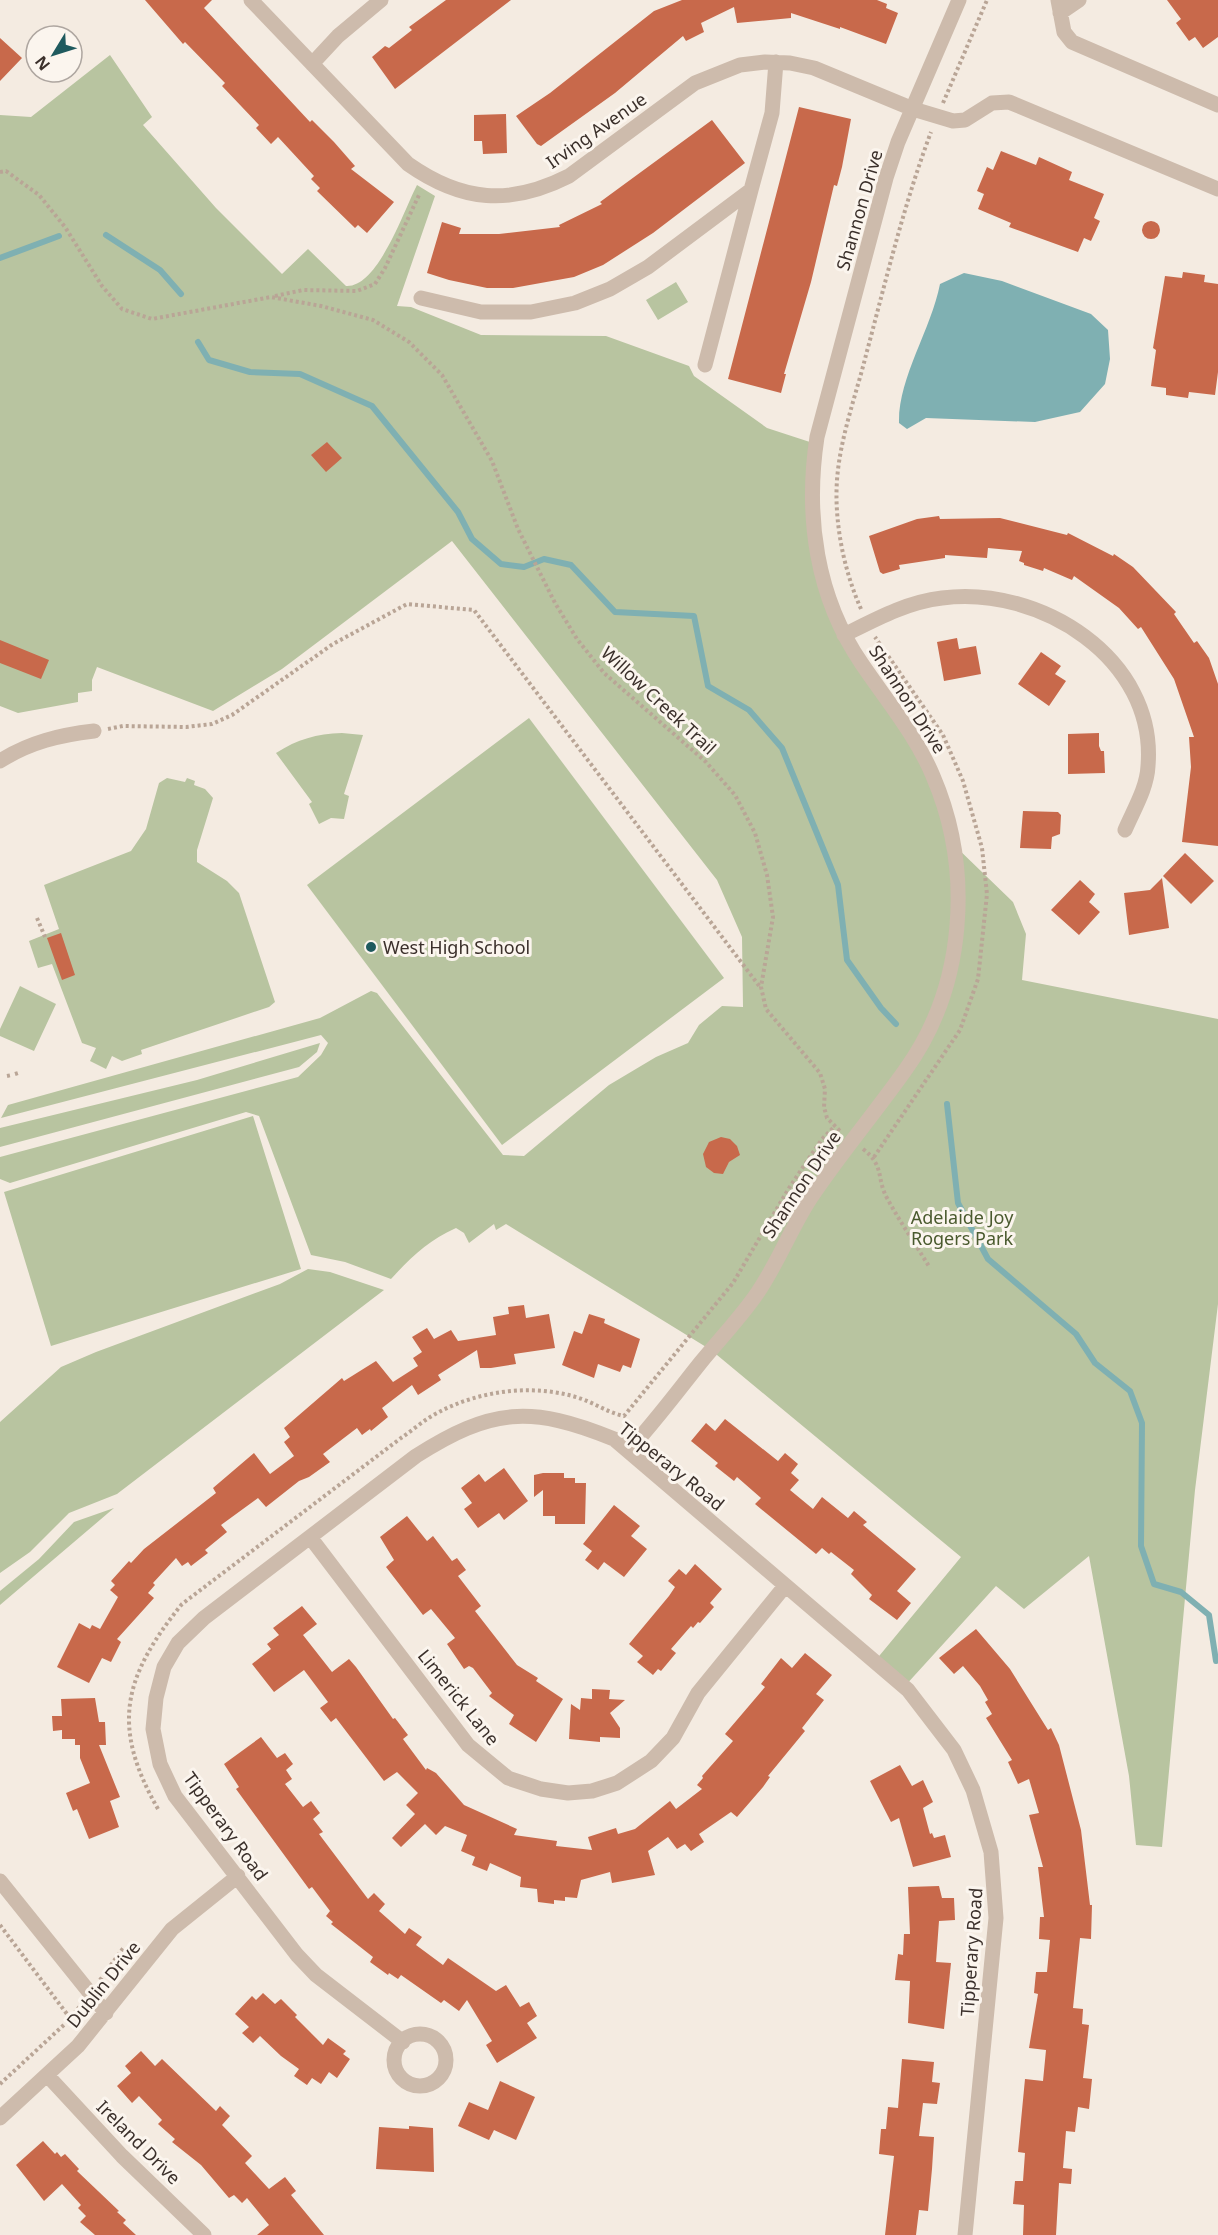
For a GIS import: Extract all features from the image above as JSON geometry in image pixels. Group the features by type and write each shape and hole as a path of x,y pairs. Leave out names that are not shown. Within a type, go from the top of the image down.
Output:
{"street":[{"name":"Irving Avenue","path":"251,0 408,164 428,178 449,188 472,194 496,197 525,194 548,187 569,176 695,83 717,72 740,65 776,62 814,68 913,109 953,121 964,120 992,103 1009,102 1218,189"},
{"path":"312,64 338,36 381,0"},
{"name":"Shannon Drive","path":"628,1451 757,1294 811,1198 908,1068 928,1031 944,991 954,950 959,887 954,845 944,804 913,737 844,635 828,598 815,540 811,479 816,444 886,178 959,0"},
{"path":"1079,0 1059,6 1064,32 1072,42 1218,105"},
{"path":"705,366 772,113 776,62"},
{"path":"421,298 482,312 505,314 575,303 610,289 648,267 751,190"},
{"path":"844,635 891,612 916,603 943,598 976,596 1035,608 1082,634 1103,652 1125,677 1136,696 1145,722 1149,749 1146,781 1125,830"},
{"path":"0,761 38,742 61,735 94,731"},
{"name":"Tipperary Road","path":"403,2042 316,1975 297,1955 175,1796 160,1764 153,1729 156,1698 164,1667 178,1643 204,1618 416,1456 448,1436 484,1421 526,1416 554,1419 614,1438 908,1690 954,1750 984,1820 996,1885 996,1918 965,2235"},
{"name":"Limerick Lane","path":"310,1537 468,1745 508,1778 541,1789 568,1793 592,1791 617,1783 651,1761 673,1738 698,1693 785,1586"},
{"name":"Dublin Drive","path":"0,2118 78,2046 172,1929 238,1876"},
{"path":"0,1881 106,2013"},
{"name":"Ireland Drive","path":"47,2075 122,2156 204,2235"}],"path":[{"name":"Willow Creek Trail","path":"0,171 6,171 39,195 65,227 102,286 122,309 152,319 303,290 357,291 375,284 385,268 419,195"},
{"name":"Willow Creek Trail","path":"271,297 321,306 373,320 409,342 442,375 492,461 518,529 576,639 604,673 706,762 735,795 755,833 768,885 772,917 761,987 765,1009 820,1073 825,1089 824,1107 827,1118 834,1127 822,1139 789,1188 734,1283 624,1416"},
{"path":"94,731 123,726 161,728 212,724 232,715 333,644 407,604 474,610 761,987"},
{"path":"37,918 45,937"},
{"path":"874,1157 881,1171 882,1188 930,1268"},
{"path":"0,1925 70,2018"},
{"path":"0,2084 70,2018 90,1995 124,1947"}],"green space":[{"name":"Adelaide Joy Rogers Park","path":"110,55 152,117 143,125 216,208 282,274 308,249 346,286 358,283 369,275 389,246 417,185 435,196 397,306 411,307 481,335 606,336 689,366 694,376 767,428 816,444 811,479 828,598 913,737 954,845 1013,902 1026,934 1022,980 1218,1019 1218,1304 1195,1490 1162,1847 1136,1845 1129,1776 1089,1556 1024,1609 996,1586 904,1687 875,1661 961,1557 711,1350 506,1224 496,1230 494,1224 469,1243 464,1233 456,1228 421,1250 391,1279 345,1262 311,1255 259,1116 246,1112 10,1183 0,1179 0,1157 298,1077 321,1055 328,1043 321,1035 1,1118 8,1105 320,1018 371,991 377,993 503,1155 524,1156 609,1085 656,1057 688,1043 699,1025 722,1006 743,1007 742,937 717,880 452,541 282,669 213,711 97,667 92,680 92,691 78,693 78,702 18,713 0,706 0,115 31,117 73,84 84,84 84,75"},
{"path":"676,282 688,302 658,320 646,300"},
{"path":"529,718 724,978 502,1145 307,885"},
{"path":"342,733 363,735 344,794 349,796 344,819 331,818 319,824 309,804 312,802 276,753 308,738"},
{"path":"167,778 185,782 187,778 195,781 194,785 205,789 213,798 197,850 197,862 227,881 239,893 275,1002 269,1007 141,1050 142,1054 122,1061 112,1056 106,1069 90,1061 96,1048 82,1043 52,964 38,968 29,941 59,929 44,885 131,851 146,829 159,783"},
{"path":"20,986 56,1004 34,1051 0,1036 0,1029"},
{"path":"320,1043 317,1052 299,1067 0,1147 0,1128 197,1080"},
{"path":"253,1116 301,1269 51,1346 4,1192"},
{"path":"308,1269 330,1272 384,1290 117,1494 69,1513 30,1552 0,1573 0,1422 61,1367 280,1284"},
{"path":"114,1508 0,1605 0,1591 39,1559 74,1522"}],"water":[{"path":"964,273 1002,281 1091,314 1108,330 1110,359 1105,384 1080,412 1035,422 926,418 907,429 899,423 900,406 909,371 930,319 940,284"}],"building":[{"path":"145,0 212,0 204,8 310,122 312,120 334,142 355,166 351,169 394,202 367,233 358,225 355,228 317,191 320,188 311,179 314,176 278,137 271,144 256,128 259,125 222,86 225,83 185,42 183,44"},
{"path":"446,0 511,0 395,89 372,57 385,46 389,48 412,30 409,27"},
{"path":"682,0 877,0 887,4 886,8 898,13 886,44 840,27 840,29 791,13 791,18 737,23 734,7 701,23 704,32 686,41 683,36 615,93 541,146 537,144 516,116 550,93 654,11"},
{"path":"1167,0 1218,0 1218,37 1203,48 1195,37 1189,41 1176,23 1181,19"},
{"path":"0,38 22,58 0,81"},
{"path":"799,107 851,119 842,167 837,186 834,185 781,393 728,379"},
{"path":"506,114 507,153 483,154 482,141 474,141 474,115"},
{"path":"712,120 745,163 653,233 603,265 574,277 513,288 487,288 427,273 442,222 461,228 459,234 499,234 560,227 559,225 602,204 600,202"},
{"path":"1001,151 1036,165 1039,157 1072,172 1069,180 1104,194 1094,218 1100,221 1091,241 1084,238 1078,252 1009,227 1011,223 978,209 984,194 977,191 987,167 993,170"},
{"path":"1147,221 1155,221 1160,226 1158,237 1147,239 1142,234 1142,226"},
{"path":"1183,272 1205,275 1204,282 1218,284 1218,372 1215,395 1189,392 1188,398 1166,395 1166,388 1151,386 1156,350 1153,348 1165,276 1182,278"},
{"path":"327,442 342,458 326,472 311,455"},
{"path":"939,516 940,519 1000,518 1067,535 1068,533 1113,556 1114,554 1133,567 1176,612 1174,614 1194,643 1197,641 1209,658 1218,684 1218,846 1182,842 1191,767 1189,737 1194,737 1174,679 1141,627 1138,629 1119,608 1074,576 1072,580 1044,568 1043,571 1024,565 1019,561 1022,551 988,548 987,558 945,555 945,558 899,565 900,569 883,574 880,572 869,536 917,519"},
{"path":"957,638 959,649 976,646 981,674 944,681 937,642"},
{"path":"0,640 49,660 41,679 0,663"},
{"path":"1041,652 1061,666 1055,674 1066,681 1049,706 1018,684"},
{"path":"1099,733 1099,746 1101,751 1104,751 1105,773 1068,774 1068,734"},
{"path":"1023,811 1058,812 1061,815 1060,834 1052,837 1051,849 1020,848"},
{"path":"1185,853 1214,881 1191,904 1163,876"},
{"path":"1162,878 1169,928 1129,935 1124,893 1150,890"},
{"path":"1080,880 1095,894 1089,902 1100,912 1079,935 1051,910"},
{"path":"61,933 75,975 62,980 47,938"},
{"path":"721,1137 730,1139 737,1146 740,1155 729,1162 723,1174 714,1173 706,1167 703,1154 709,1142"},
{"path":"524,1305 526,1318 549,1314 555,1348 514,1354 516,1364 491,1368 480,1368 477,1350 438,1375 441,1380 418,1395 412,1385 382,1408 388,1417 371,1431 370,1429 362,1435 357,1428 323,1454 330,1462 309,1477 299,1481 266,1507 258,1498 221,1525 227,1532 205,1550 208,1553 191,1566 188,1562 182,1566 176,1558 153,1583 155,1585 148,1593 154,1598 117,1639 121,1642 111,1662 102,1658 89,1683 57,1667 79,1623 90,1629 92,1625 100,1629 118,1597 110,1590 115,1585 111,1581 129,1561 131,1563 144,1549 216,1493 213,1488 254,1453 270,1474 294,1456 284,1442 290,1437 284,1428 342,1378 344,1381 376,1361 393,1382 418,1366 413,1358 422,1352 412,1337 427,1328 434,1339 451,1330 458,1341 496,1335 493,1317 509,1314 508,1307"},
{"path":"589,1314 605,1319 604,1323 640,1339 631,1368 623,1365 620,1372 598,1364 594,1378 562,1365 574,1331 582,1334"},
{"path":"725,1419 778,1461 785,1453 798,1464 791,1473 799,1480 790,1490 813,1509 822,1497 848,1518 854,1511 867,1522 863,1525 916,1569 897,1591 911,1603 897,1620 869,1599 872,1595 851,1574 854,1570 831,1552 829,1554 822,1548 816,1554 755,1504 761,1498 737,1477 734,1481 715,1466 718,1463 691,1441 706,1423 715,1431"},
{"path":"504,1468 528,1501 504,1520 499,1513 478,1528 464,1509 472,1503 461,1488 479,1474 485,1482"},
{"path":"564,1473 564,1478 575,1478 575,1483 586,1483 585,1524 555,1524 555,1516 543,1516 543,1490 534,1497 534,1475"},
{"path":"614,1505 640,1526 631,1536 647,1549 624,1577 604,1562 598,1570 585,1560 592,1551 583,1544"},
{"path":"407,1516 427,1541 433,1536 452,1561 457,1558 466,1570 458,1576 481,1606 475,1611 517,1665 538,1678 536,1681 563,1699 536,1742 509,1724 514,1715 489,1696 492,1693 473,1668 469,1666 464,1669 447,1644 455,1638 431,1609 423,1615 386,1567 394,1560 380,1537"},
{"path":"695,1564 722,1589 710,1603 714,1607 700,1623 698,1622 693,1628 691,1626 671,1649 676,1653 661,1671 658,1669 653,1675 637,1662 643,1656 629,1644 675,1587 668,1581 679,1569 686,1575"},
{"path":"302,1606 317,1624 303,1635 332,1672 349,1659 393,1719 395,1718 408,1735 403,1739 426,1770 427,1768 436,1773 464,1805 517,1829 514,1835 557,1841 556,1846 592,1850 588,1837 616,1828 618,1834 635,1829 670,1801 676,1809 702,1789 697,1785 703,1778 702,1776 733,1741 725,1734 765,1687 761,1684 781,1658 792,1668 805,1653 832,1675 816,1694 824,1700 802,1728 805,1731 737,1817 731,1812 699,1834 704,1842 691,1851 685,1844 677,1849 668,1837 648,1851 655,1875 612,1883 610,1872 581,1880 577,1898 565,1897 565,1901 554,1900 554,1904 538,1902 537,1889 520,1887 521,1877 490,1863 487,1871 472,1865 475,1857 461,1851 467,1835 445,1826 436,1835 425,1824 401,1847 392,1838 415,1814 406,1805 418,1793 397,1772 384,1781 336,1718 331,1722 320,1708 328,1702 304,1670 274,1692 252,1664 271,1649 267,1644 279,1635 273,1628"},
{"path":"976,1629 1010,1669 1048,1730 1051,1728 1059,1745 1081,1830 1090,1905 1092,1905 1091,1939 1080,1938 1073,2008 1083,2009 1082,2024 1089,2025 1083,2078 1092,2079 1089,2109 1078,2107 1075,2132 1066,2131 1063,2168 1072,2169 1071,2184 1059,2183 1056,2235 1023,2235 1024,2205 1013,2204 1015,2181 1023,2181 1025,2153 1018,2152 1025,2079 1043,2081 1046,2050 1029,2048 1038,1994 1034,1993 1036,1972 1047,1972 1050,1940 1039,1939 1040,1917 1044,1917 1038,1867 1043,1867 1029,1815 1039,1813 1029,1779 1018,1784 1008,1762 1012,1760 986,1718 992,1714 985,1702 988,1700 980,1686 963,1666 954,1674 939,1658"},
{"path":"592,1689 610,1690 609,1699 625,1700 610,1713 620,1728 620,1738 600,1737 600,1742 569,1739 571,1704 580,1710 581,1698 592,1699"},
{"path":"95,1698 99,1722 105,1722 106,1745 99,1745 120,1797 110,1801 119,1827 89,1839 77,1809 73,1811 66,1793 90,1783 80,1758 80,1745 75,1745 75,1739 62,1739 62,1730 53,1731 52,1716 62,1716 61,1699"},
{"path":"261,1737 277,1758 285,1753 293,1764 286,1770 292,1779 285,1784 303,1807 311,1801 320,1813 313,1819 323,1832 319,1834 368,1899 374,1893 385,1904 379,1911 405,1934 409,1928 422,1937 416,1945 443,1965 448,1958 496,1991 506,1985 520,2007 529,2002 537,2016 527,2023 537,2038 497,2063 486,2045 492,2041 467,2000 459,2011 444,2000 441,2003 401,1975 398,1979 389,1973 388,1975 370,1962 373,1957 331,1924 333,1922 326,1916 330,1911 312,1887 309,1889 236,1789 239,1787 224,1764"},
{"path":"900,1765 912,1786 923,1780 933,1802 923,1808 930,1834 932,1833 934,1838 945,1835 951,1857 913,1867 899,1818 891,1822 870,1781"},
{"path":"939,1886 942,1898 954,1898 955,1920 939,1921 936,1962 951,1963 944,2029 908,2023 910,1981 895,1980 898,1954 903,1955 904,1934 910,1934 908,1887"},
{"path":"263,1993 275,2004 281,1999 323,2045 328,2038 346,2051 343,2054 350,2059 337,2078 329,2072 321,2084 312,2078 307,2085 294,2076 299,2069 260,2036 253,2043 242,2033 249,2027 235,2014 252,1996 256,2000"},
{"path":"141,2051 155,2066 162,2059 216,2111 220,2106 230,2116 222,2125 252,2156 245,2163 269,2189 285,2177 296,2191 291,2195 324,2235 257,2235 269,2225 247,2198 242,2203 234,2195 229,2198 201,2165 172,2142 175,2139 158,2124 162,2120 139,2096 132,2103 117,2086 131,2073 125,2066"},
{"path":"902,2059 934,2062 932,2082 940,2083 937,2104 923,2103 919,2136 934,2137 928,2211 919,2210 916,2235 885,2235 894,2156 879,2154 881,2129 886,2129 888,2107 898,2108"},
{"path":"500,2081 535,2097 516,2140 494,2130 489,2140 458,2126 469,2102 488,2110"},
{"path":"409,2126 433,2128 434,2172 376,2169 379,2127 409,2129"},
{"path":"43,2141 55,2154 57,2152 61,2157 65,2154 79,2169 77,2171 119,2211 117,2212 126,2220 123,2223 136,2235 95,2235 80,2222 86,2216 78,2208 81,2205 62,2184 44,2201 16,2165"}],"waterway":[{"path":"106,235 160,270 181,294"},
{"path":"0,258 59,236"},
{"path":"198,342 209,360 250,372 300,374 372,406 458,512 472,539 501,564 524,567 544,559 571,565 615,612 694,616 708,686 749,710 782,748 838,885 847,960 881,1008 896,1024"},
{"path":"947,1104 958,1203 988,1259 1076,1334 1095,1363 1130,1391 1142,1423 1141,1546 1154,1584 1181,1592 1209,1615 1216,1661"}],"place":[{"name":"West High School","path":"371,947"}]}
